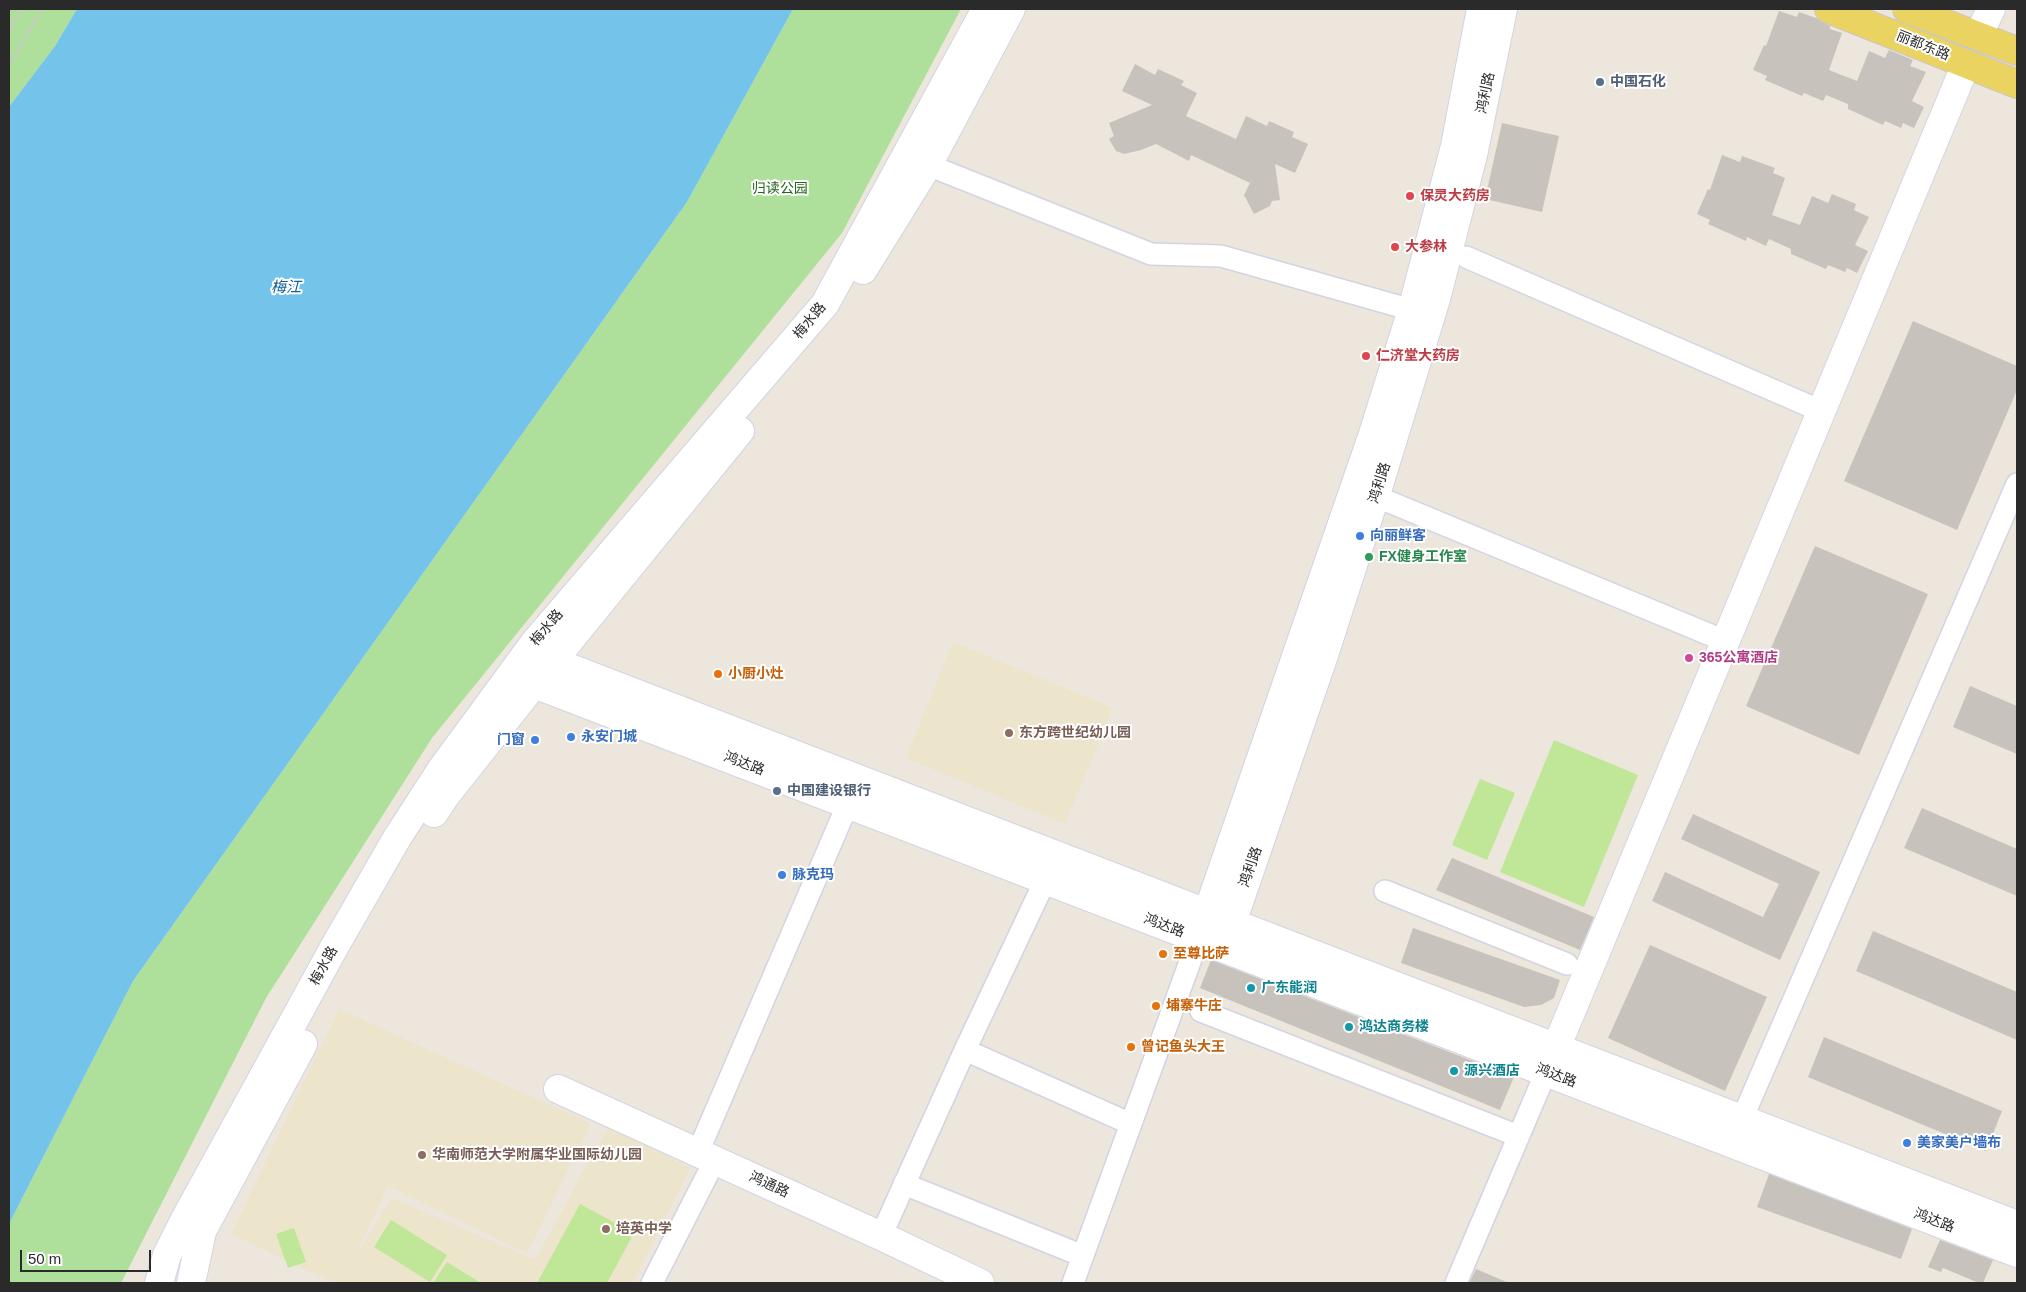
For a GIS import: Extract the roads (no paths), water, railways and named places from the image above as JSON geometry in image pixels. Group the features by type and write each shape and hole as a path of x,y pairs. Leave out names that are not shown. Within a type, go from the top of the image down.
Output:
{"main road":[{"name":"丽都东路","path":"1829,9 2017,84"},
{"name":"丽都东路","path":"1907,9 2017,50"}],"street":[{"name":"梅水路","path":"163,1275 184,1221 336,944 397,838 441,770 535,642 825,304 986,9"},
{"name":"梅水路","path":"200,1279 202,1231 400,867 446,795 552,661 839,310 928,165 1012,9"},
{"name":"鸿利路","path":"1228,936 1324,655 1455,146 1481,9"},
{"name":"鸿利路","path":"1207,914 1436,299 1473,155 1503,9"},
{"path":"1978,36 1991,9"},
{"path":"1456,1283 1551,1060 1966,64"},
{"path":"928,165 1150,254 1222,256 1412,310"},
{"path":"1466,257 1821,411"},
{"path":"1742,1119 2017,484"},
{"path":"1365,492 1725,641"},
{"name":"鸿达路","path":"552,661 853,792"},
{"name":"鸿达路","path":"534,684 853,792 1051,868 1207,914 1228,936 1551,1060 2017,1253"},
{"path":"652,1283 706,1156 853,792"},
{"path":"881,1236 965,1050 1051,868"},
{"name":"鸿达路","path":"1051,868 1198,939 1228,936"},
{"path":"1385,891 1568,964"},
{"path":"1073,1283 1207,914"},
{"path":"1201,1011 1518,1136"},
{"path":"965,1050 1131,1124"},
{"name":"鸿达路","path":"1551,1060 1742,1119 2017,1225"},
{"name":"鸿通路","path":"558,1089 980,1283"},
{"path":"904,1184 1082,1256"},
{"path":"163,1275 200,1279"}],"water":[{"name":"梅江","path":"77,9 793,9 687,202 133,981 9,1224 9,107 55,46"}],"place":[{"name":"中国石化","path":"1600,82"},
{"name":"保灵大药房","path":"1410,196"},
{"name":"大参林","path":"1395,247"},
{"name":"仁济堂大药房","path":"1366,356"},
{"name":"向丽鲜客","path":"1360,536"},
{"name":"FX健身工作室","path":"1369,557"},
{"name":"365公寓酒店","path":"1689,658"},
{"name":"小厨小灶","path":"718,674"},
{"name":"东方跨世纪幼儿园","path":"1009,733"},
{"name":"永安门城","path":"571,737"},
{"name":"门窗","path":"535,740"},
{"name":"中国建设银行","path":"777,791"},
{"name":"脉克玛","path":"782,875"},
{"name":"至尊比萨","path":"1163,954"},
{"name":"广东能润","path":"1251,988"},
{"name":"埔寨牛庄","path":"1156,1006"},
{"name":"鸿达商务楼","path":"1349,1027"},
{"name":"曾记鱼头大王","path":"1131,1047"},
{"name":"源兴酒店","path":"1454,1071"},
{"name":"美家美户墙布","path":"1907,1143"},
{"name":"华南师范大学附属华业国际幼儿园","path":"422,1155"},
{"name":"培英中学","path":"606,1229"}],"park label":[{"name":"归读公园","path":"780,189"}]}
